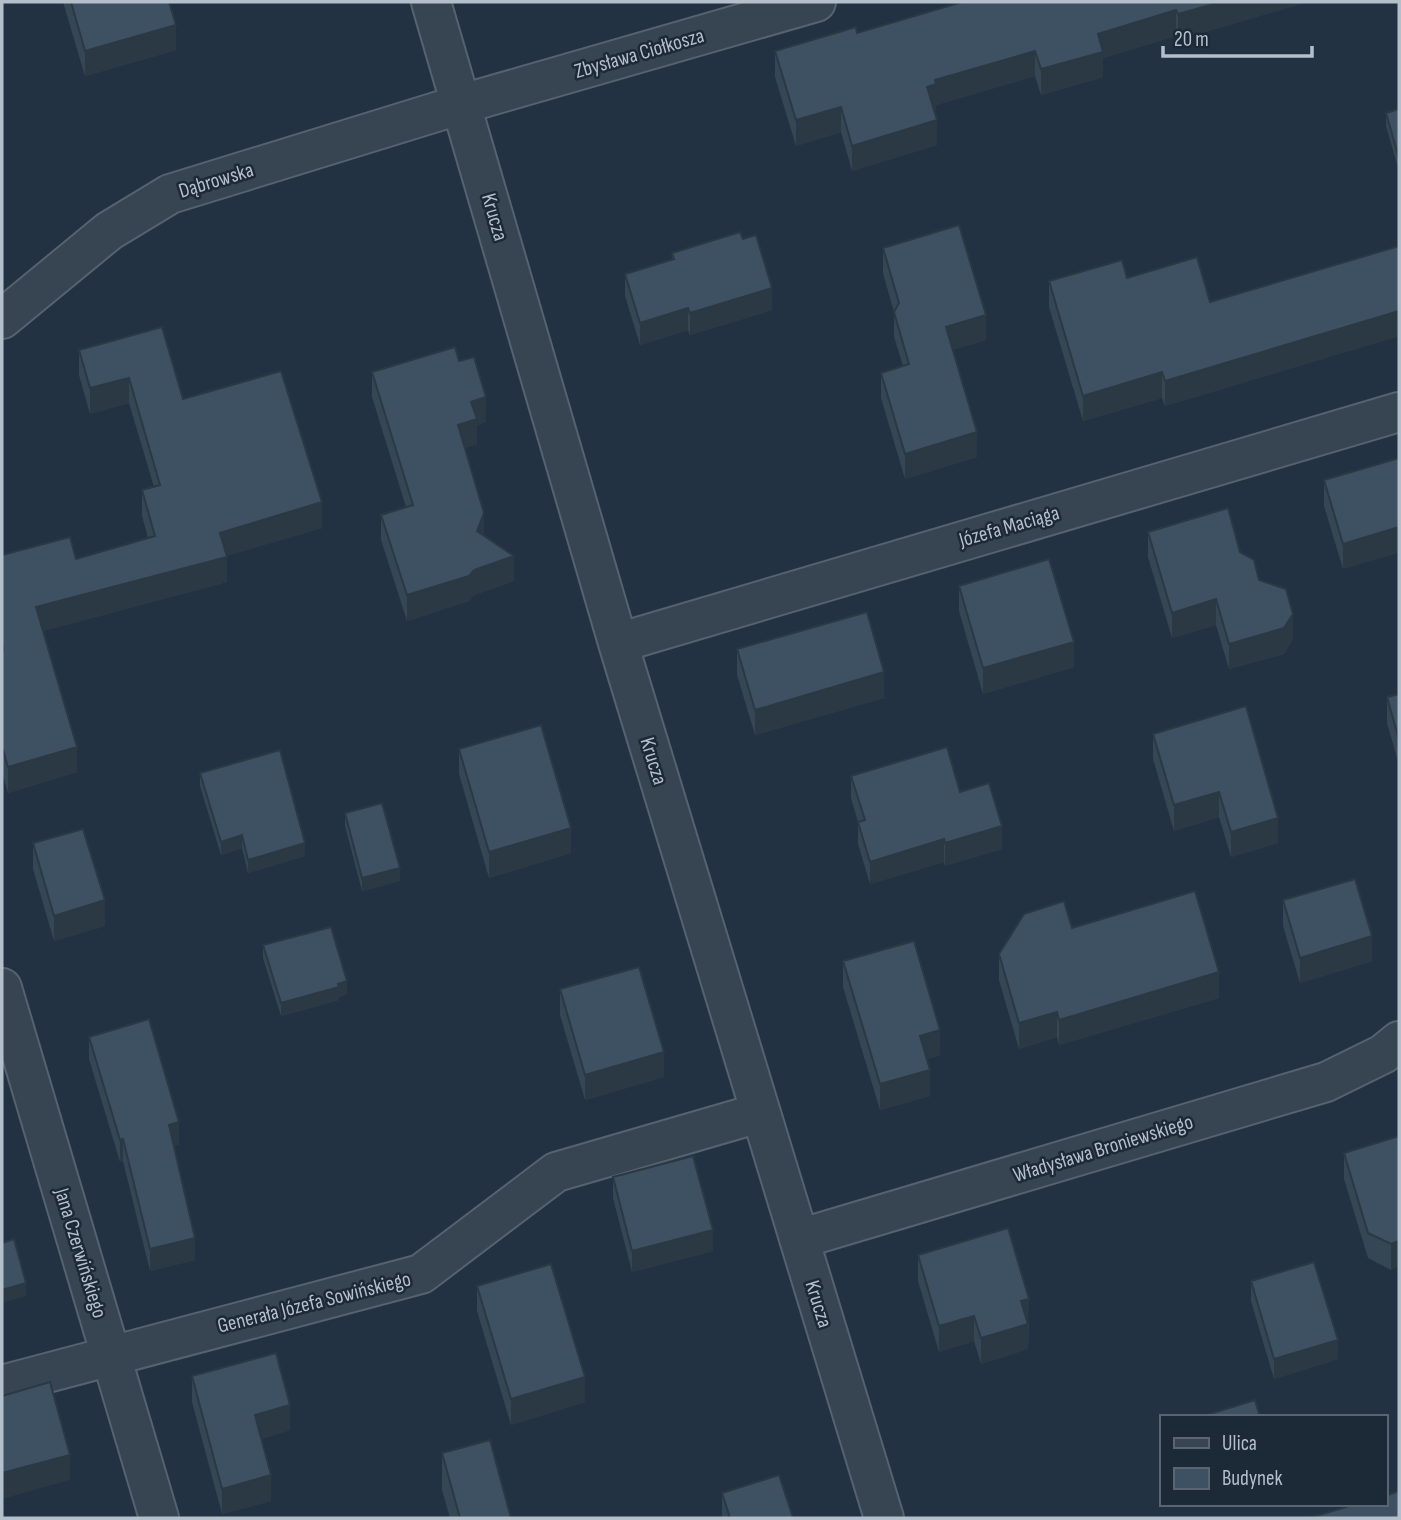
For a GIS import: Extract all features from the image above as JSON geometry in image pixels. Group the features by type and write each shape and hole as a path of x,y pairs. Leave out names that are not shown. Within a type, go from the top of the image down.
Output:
{"street":[{"name":"Krucza","path":"430,2 618,643 884,1518"},
{"name":"Zbysława Ciołkosza","path":"462,104 816,2"},
{"name":"Dąbrowska","path":"2,319 109,231 170,194 462,104"},
{"name":"Józefa Maciąga","path":"618,643 1399,412"},
{"name":"Jana Czerwińskiego","path":"2,988 159,1518"},
{"name":"Władysława Broniewskiego","path":"799,1239 1326,1082 1383,1054 1399,1041"},
{"name":"Generała Józefa Sowińskiego","path":"2,1385 111,1354 421,1275 556,1172 759,1113"}],"building":[{"path":"71,2 169,2 176,25 85,51"},
{"path":"962,2 1221,2 1178,14 1176,10 1098,34 1103,52 1041,69 1035,51 935,80 936,84 927,87 937,120 852,146 841,107 796,120 775,51 856,27 857,33"},
{"path":"1399,109 1399,158 1386,113"},
{"path":"959,225 986,315 946,327 977,432 905,454 881,373 909,364 894,312 899,303 883,248"},
{"path":"740,232 743,239 756,235 772,288 690,313 688,308 640,323 625,274 674,259 672,253"},
{"path":"1399,246 1399,311 1165,381 1162,372 1083,396 1049,281 1122,260 1127,278 1197,257 1210,302"},
{"path":"162,327 183,399 281,371 322,502 220,533 227,557 36,607 77,747 8,767 2,747 2,555 70,537 76,559 155,536 142,490 160,485 129,378 90,388 79,350"},
{"path":"455,347 459,361 474,357 486,397 471,402 477,419 458,425 484,513 477,531 514,556 474,570 469,576 407,595 381,515 413,505 372,372"},
{"path":"1399,458 1399,527 1343,544 1324,480"},
{"path":"1228,508 1240,552 1254,560 1259,580 1286,589 1293,614 1284,628 1229,644 1216,599 1172,613 1148,532"},
{"path":"1049,559 1074,642 983,668 959,586"},
{"path":"867,612 884,672 755,710 737,649"},
{"path":"1399,694 1399,740 1387,697"},
{"path":"1246,706 1278,818 1231,832 1219,792 1174,805 1153,734"},
{"path":"541,725 571,828 489,852 459,749"},
{"path":"947,747 960,792 989,783 1002,826 945,843 944,839 870,862 858,822 865,820 851,776"},
{"path":"280,750 305,843 248,860 242,835 221,842 200,773"},
{"path":"382,803 400,868 362,878 345,813"},
{"path":"83,829 105,900 54,916 33,843"},
{"path":"1355,879 1372,936 1300,958 1283,900"},
{"path":"1195,891 1219,972 1059,1020 1057,1012 1019,1023 999,954 1024,914 1064,901 1072,928"},
{"path":"331,927 347,981 338,984 339,987 281,1003 263,945"},
{"path":"914,941 940,1030 920,1036 930,1070 880,1084 843,961"},
{"path":"639,967 664,1052 585,1075 560,989"},
{"path":"149,1019 179,1122 169,1125 195,1238 150,1249 123,1139 120,1140 89,1037"},
{"path":"1399,1136 1399,1241 1391,1244 1368,1233 1344,1153"},
{"path":"693,1156 713,1230 632,1251 613,1177"},
{"path":"1008,1228 1029,1299 1021,1301 1028,1324 981,1338 974,1316 939,1326 918,1255"},
{"path":"14,1239 26,1283 2,1290 2,1243"},
{"path":"1314,1262 1338,1340 1274,1359 1251,1281"},
{"path":"551,1264 585,1377 511,1399 477,1286"},
{"path":"276,1353 290,1405 255,1415 271,1475 222,1489 192,1376"},
{"path":"50,1382 70,1455 2,1473 2,1396"},
{"path":"1255,1400 1259,1415 1206,1415"},
{"path":"490,1440 511,1518 460,1518 442,1453"},
{"path":"779,1475 793,1518 730,1518 722,1493"},
{"path":"1399,1491 1399,1518 1309,1518 1349,1506 1387,1506 1387,1495"}]}
